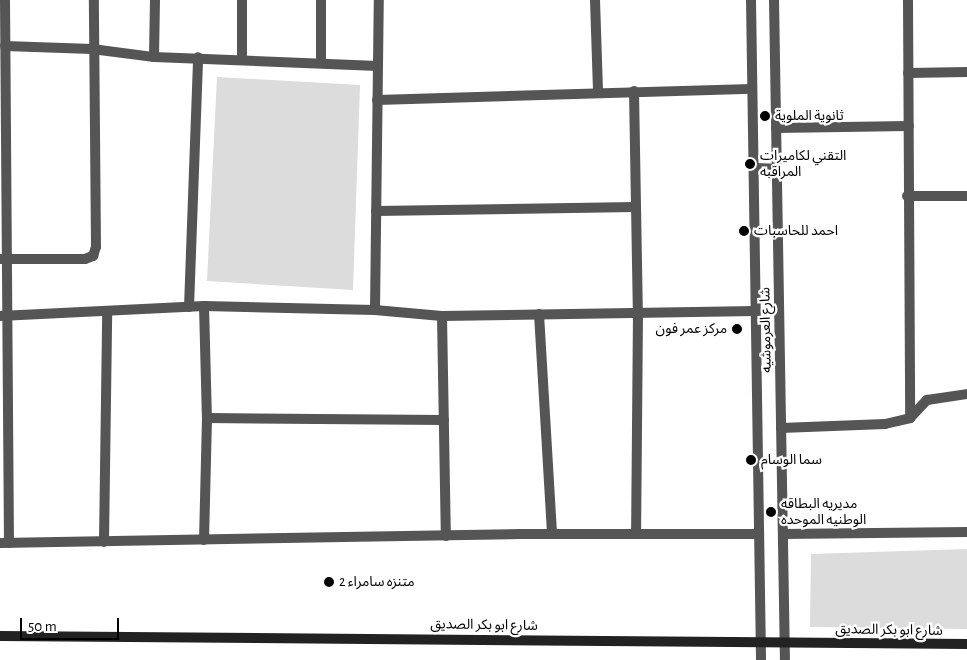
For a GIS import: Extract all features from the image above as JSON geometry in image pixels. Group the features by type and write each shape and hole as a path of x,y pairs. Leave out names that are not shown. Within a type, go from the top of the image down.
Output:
{"main road":[{"name":"شارع ابو بكر الصديق","path":"0,636 967,644"}],"street":[{"path":"5,0 3,259 5,543 552,534 759,534"},
{"path":"3,259 85,259 93,256 96,246 92,49 94,0"},
{"path":"154,57 156,0"},
{"path":"242,0 242,58"},
{"path":"321,0 321,62"},
{"path":"375,310 379,0"},
{"path":"595,0 598,91"},
{"name":"شارع العرموشيه","path":"751,0 761,660"},
{"name":"شارع العرموشيه","path":"774,0 785,660"},
{"path":"908,0 909,126 907,196 910,418"},
{"path":"5,46 92,49 154,57 242,58 378,66"},
{"path":"189,307 198,58"},
{"path":"908,72 967,72"},
{"path":"377,100 598,91 752,89"},
{"path":"634,91 638,313 636,534"},
{"path":"776,128 909,126"},
{"path":"754,168 777,169"},
{"path":"907,196 967,196"},
{"path":"376,211 635,207"},
{"path":"4,316 107,313 204,306 375,310 442,316 756,311"},
{"path":"204,306 207,418 204,540"},
{"path":"104,542 107,313"},
{"path":"538,314 552,534"},
{"path":"442,316 446,536"},
{"path":"781,428 885,424 910,418 928,400 967,394"},
{"path":"207,418 444,420"},
{"path":"783,534 967,532"}],"shaded area":[{"path":"217,77 360,85 353,290 207,281"},
{"path":"967,549 967,629 810,627 811,554"}],"place":[{"name":"ثانوية الملوية","path":"765,116"},
{"name":"التقني لكاميرات المراقبه","path":"750,164"},
{"name":"احمد للحاسبات","path":"744,231"},
{"name":"مركز عمر فون","path":"737,329"},
{"name":"سما الوسام","path":"751,460"},
{"name":"مديريه البطاقه الوطنيه الموحده","path":"771,512"},
{"name":"متنزه سامراء 2","path":"329,582"}]}
